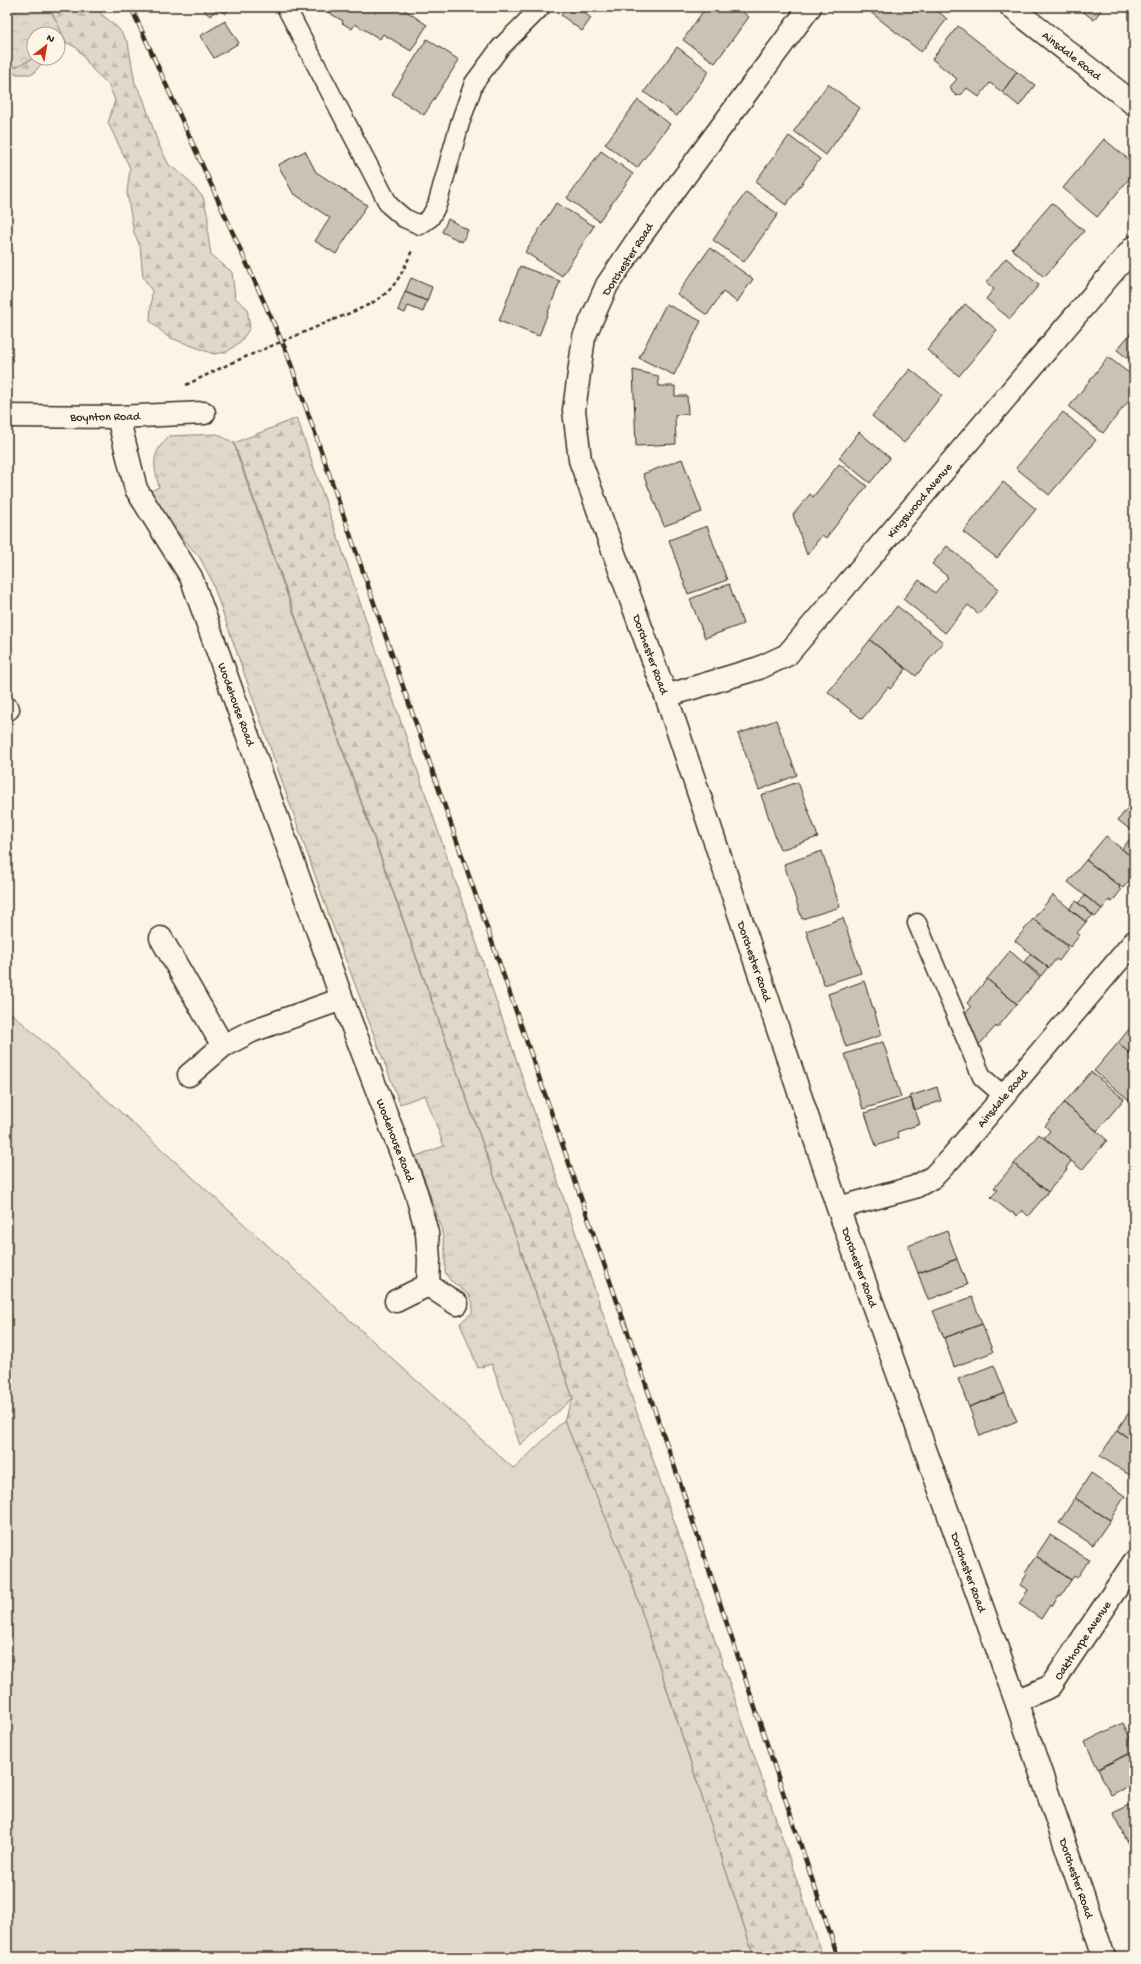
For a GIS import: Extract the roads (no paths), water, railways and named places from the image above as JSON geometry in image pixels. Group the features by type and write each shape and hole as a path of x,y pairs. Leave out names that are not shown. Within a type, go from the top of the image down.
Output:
{"street":[{"name":"Dorchester Road","path":"810,7 636,242 607,285 584,337 574,410 580,460 666,696 838,1208 1016,1701 1104,1957"},
{"name":"Ainsdale Road","path":"1011,7 1134,104"},
{"name":"Kingswood Avenue","path":"666,696 759,668 786,655 1134,247"},
{"name":"Boynton Road","path":"7,416 118,417 204,412"},
{"name":"Wodehouse Road","path":"118,417 136,489 191,577 342,999 416,1192 426,1233 430,1260 428,1285"},
{"path":"161,938 223,1046"},
{"name":"Ainsdale Road","path":"838,1208 914,1187 933,1176 952,1157 1134,942"},
{"path":"189,1075 223,1046 252,1031 342,999"},
{"path":"396,1301 428,1285 457,1304"},
{"name":"Oakthorpe Avenue","path":"1016,1701 1051,1686 1134,1562"}],"lane":[{"path":"286,7 389,204 404,218 420,225 430,218 437,205 460,123 474,83 500,48 541,7"},
{"path":"917,923 982,1077 1004,1096"}],"railway":[{"path":"131,7 287,353 675,1468 838,1957"}]}
